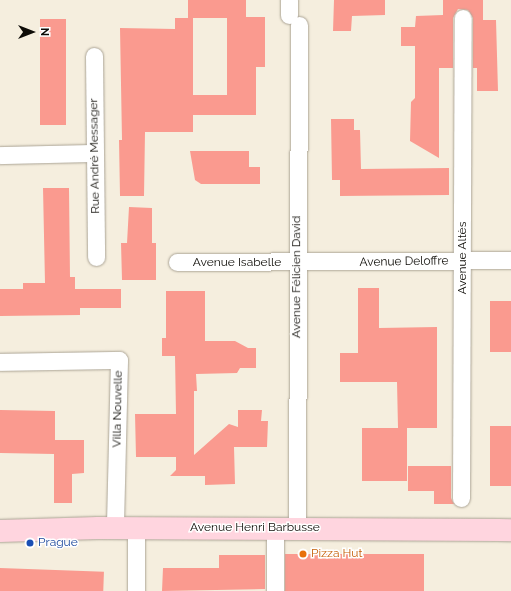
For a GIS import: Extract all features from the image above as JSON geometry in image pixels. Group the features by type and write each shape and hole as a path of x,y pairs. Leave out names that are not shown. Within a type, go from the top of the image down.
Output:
{"main road":[{"name":"Avenue Henri Barbusse","path":"0,531 126,528 511,530"}],"street":[{"name":"Avenue Félicien David","path":"293,14 297,528"},
{"name":"Avenue Altès","path":"462,498 463,18"},
{"name":"Rue André Messager","path":"94,56 96,257"},
{"path":"0,155 94,154"},
{"name":"Avenue Deloffre","path":"296,263 511,260"},
{"name":"Avenue Isabelle","path":"177,262 296,263"},
{"name":"Villa Nouvelle","path":"0,362 119,360 126,528"},
{"path":"126,528 136,591"},
{"path":"275,528 275,591"}],"building":[{"path":"188,0 246,0 246,17 265,17 265,67 256,67 256,115 193,115 193,132 145,132 144,196 120,196 119,140 122,140 120,28 175,29 175,18 188,18","holes":["193,18 227,18 227,95 193,95"]},
{"path":"334,0 385,0 385,15 352,16 351,31 333,31"},
{"path":"443,0 483,0 483,20 496,20 498,91 477,91 477,68 473,68 473,18 468,10 458,9 453,18 453,68 439,68 439,158 410,141 411,102 415,98 415,46 401,46 401,27 415,27 416,16 443,15"},
{"path":"40,19 66,19 66,125 40,125"},
{"path":"331,119 354,119 354,130 360,130 361,169 449,168 449,195 340,196 340,180 332,180"},
{"path":"190,151 249,151 249,167 260,167 260,184 201,184 195,180"},
{"path":"43,188 69,188 70,277 75,277 75,289 121,289 121,308 80,308 80,315 0,316 0,289 23,289 23,283 45,283"},
{"path":"129,207 152,208 152,243 156,243 156,280 122,280 121,243 127,243"},
{"path":"358,288 379,288 379,328 437,327 437,428 398,428 397,382 340,382 340,353 358,353"},
{"path":"166,291 205,291 205,341 235,341 248,348 256,348 256,368 240,368 237,373 196,374 197,391 194,391 194,455 229,424 238,427 238,410 262,410 261,421 268,421 267,447 234,447 235,484 205,485 205,476 170,476 176,470 176,457 136,457 135,414 176,414 175,356 162,356 162,338 166,338"},
{"path":"490,301 511,301 511,352 490,352"},
{"path":"0,410 55,411 55,440 84,440 84,473 72,474 72,503 54,503 54,454 0,453"},
{"path":"490,426 511,426 511,486 490,486"},
{"path":"362,428 407,428 407,481 362,481"},
{"path":"408,466 451,466 451,498 454,504 434,504 434,491 408,491"},
{"path":"285,554 424,554 424,591 285,591"},
{"path":"219,555 265,555 265,589 162,591 163,568 219,568"},
{"path":"0,568 104,572 103,591 0,591"}],"place":[{"name":"Prague","path":"30,543"},
{"name":"Pizza Hut","path":"303,554"}]}
